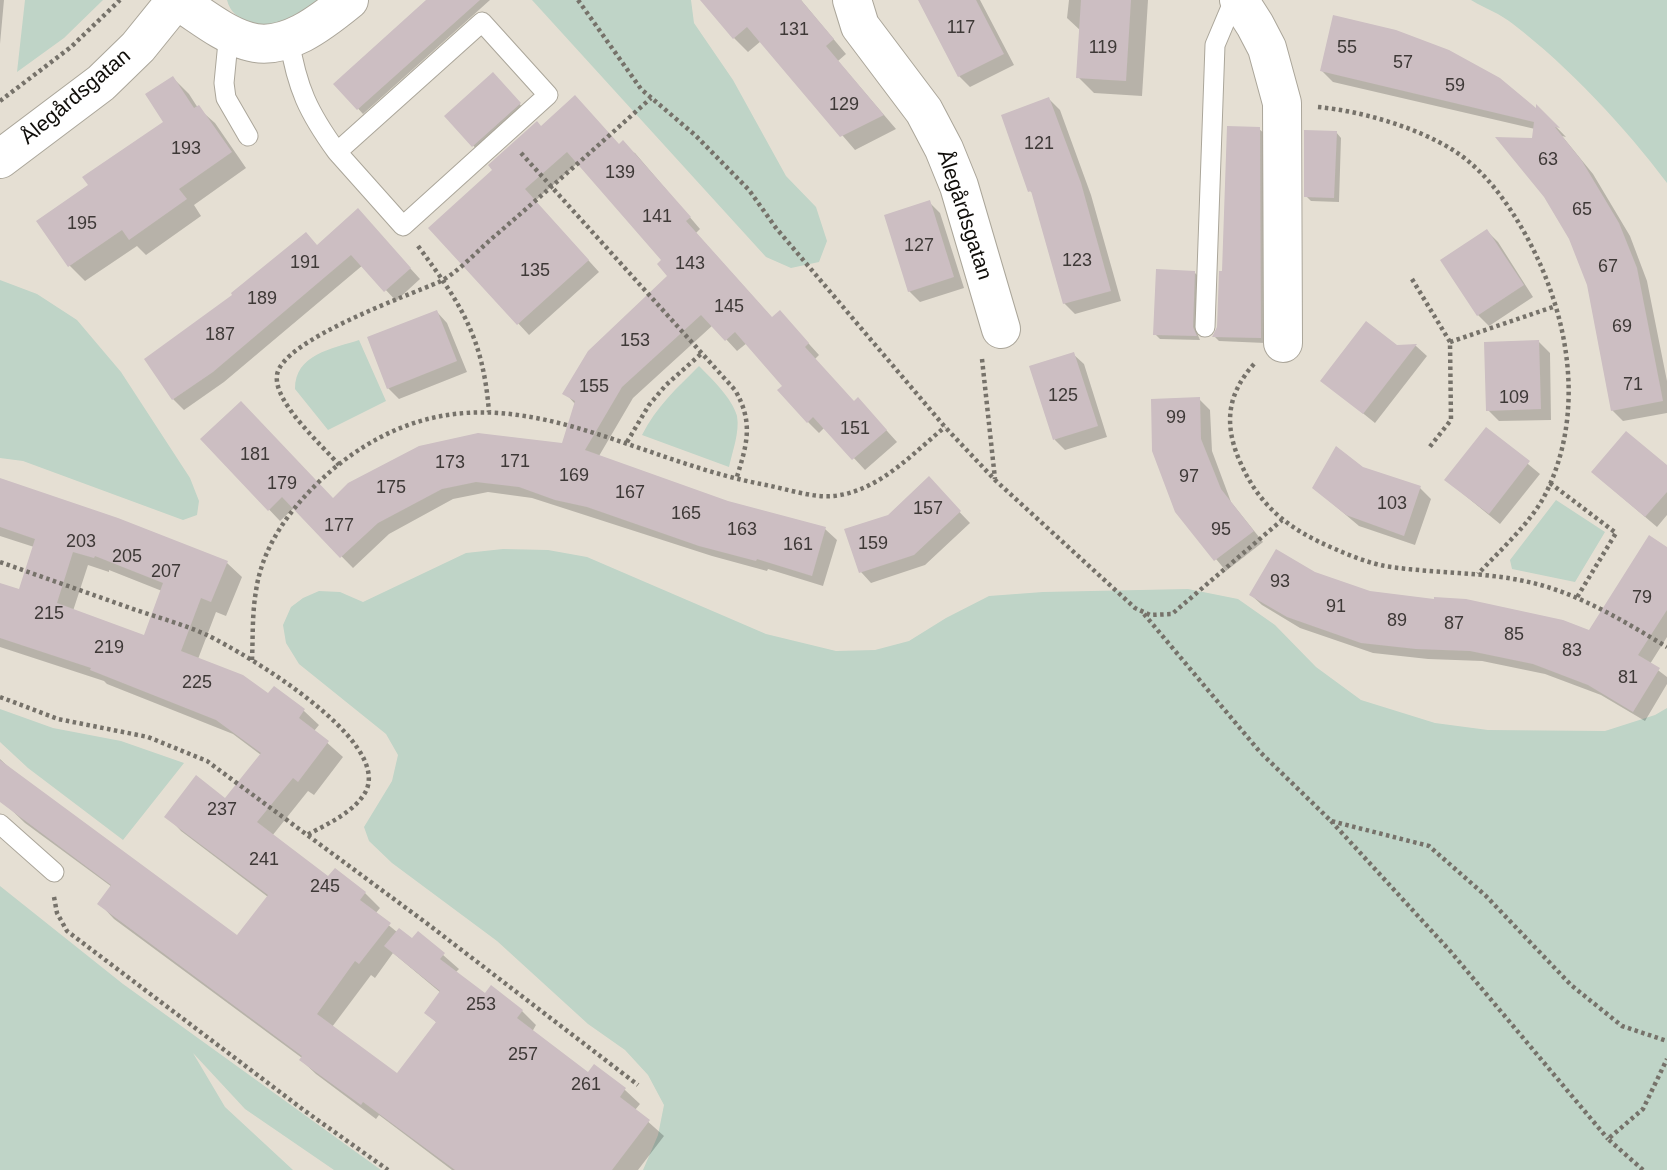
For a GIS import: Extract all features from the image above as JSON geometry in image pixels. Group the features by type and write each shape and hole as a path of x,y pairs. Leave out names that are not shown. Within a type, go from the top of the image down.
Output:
{"street":[{"name":"Ålegårdsgatan","path":"0,159 101,82 138,47 176,0 246,41 260,44 289,39 328,17 349,0"},
{"name":"Ålegårdsgatan","path":"852,0 860,26 924,111 944,149 959,186 1000,329"},
{"path":"1236,0 1267,47 1282,103 1283,343"}],"lane":[{"path":"1205,327 1215,46 1236,0"},
{"path":"289,39 294,69 306,105 337,152 403,226 548,95 482,22 337,152"},
{"path":"229,32 224,83 226,98 248,136"},
{"path":"0,824 54,872"}],"path":[{"path":"0,101 71,47 120,0"},
{"path":"578,0 641,89 695,135 749,190 775,228 944,427 995,480 1135,608 1150,615 1172,614 1282,520"},
{"path":"339,465 286,404 279,389 277,377 280,368 290,356 326,332 443,280 651,98"},
{"path":"1282,103 1337,109 1381,120 1454,151 1486,178 1505,200 1532,244 1553,293 1566,343 1569,395 1565,440 1545,495 1520,528 1478,574"},
{"path":"504,135 735,390 744,405 748,421 747,444 736,480"},
{"path":"403,226 443,280 465,317 479,348 486,377 489,412"},
{"path":"1412,279 1451,342 1451,420 1428,449"},
{"path":"1451,342 1556,306"},
{"path":"995,480 982,357 987,342 1000,329"},
{"path":"1283,343 1253,365 1237,386 1230,414 1231,439 1243,469 1260,497 1282,520 1304,536 1345,554 1384,566 1478,574 1536,584 1613,614 1667,647"},
{"path":"628,442 649,405 666,385 702,354"},
{"path":"252,660 254,601 264,558 278,531 297,505 339,465 358,450 407,426 460,414 489,412 546,418 628,442 736,480 832,496 870,485 888,474 944,427"},
{"path":"1550,483 1616,533 1576,599"},
{"path":"0,562 204,634 252,660 329,715 354,741 363,756 368,772 367,789 356,804 307,835"},
{"path":"1141,611 1259,752 1331,821 1451,952 1608,1139 1643,1170"},
{"path":"0,697 58,719 148,737 181,748 207,761 425,922 638,1086"},
{"path":"1331,821 1429,846 1486,896 1572,985 1622,1026 1667,1041"},
{"path":"54,872 54,899 67,931 305,1111 388,1170"},
{"path":"1608,1139 1643,1110 1667,1059"}],"green space":[{"path":"25,0 103,0 64,38 17,72"},
{"path":"227,0 325,0 289,22 270,26 241,19 232,11"},
{"path":"532,0 691,0 694,23 733,80 786,176 816,207 827,241 819,262 791,268 766,257"},
{"path":"1471,0 1667,0 1667,183 1615,119 1555,59 1508,20"},
{"path":"0,280 37,294 77,320 121,372 190,478 199,501 197,515 183,520 23,461 0,458"},
{"path":"359,340 386,401 328,430 295,389 297,377 308,360 327,350"},
{"path":"699,366 726,396 737,416 737,435 729,467 642,435 660,407"},
{"path":"1556,500 1605,532 1575,582 1512,569 1510,560"},
{"path":"503,549 548,550 587,557 766,634 836,651 875,650 909,641 989,596 1188,589 1238,599 1275,625 1316,667 1361,700 1435,723 1488,730 1605,731 1655,715 1667,708 1667,1170 643,1170 658,1135 664,1105 648,1075 625,1050 588,1024 497,941 392,863 369,841 364,827 392,781 398,755 386,734 299,664 286,643 283,625 291,607 319,591 340,592 363,602 466,553"},
{"path":"0,709 53,728 121,741 184,763 123,840 28,768 0,742"},
{"path":"0,886 123,984 381,1170 334,1170 245,1109 193,1053 225,1107 293,1170 0,1170"}],"building":[{"path":"426,0 480,0 357,110 333,84"},
{"path":"700,0 801,0 834,39 826,46 884,115 840,137 747,27 733,39"},
{"path":"918,0 976,0 1004,54 958,77"},
{"path":"1081,0 1131,0 1126,81 1076,78"},
{"path":"1333,15 1396,30 1449,50 1500,78 1536,108 1536,104 1560,128 1555,127 1582,161 1619,223 1637,268 1663,401 1611,411 1587,285 1569,239 1544,197 1495,137 1532,138 1534,122 1320,71"},
{"path":"493,72 521,103 472,147 444,116"},
{"path":"173,76 194,108 199,105 232,152 179,189 187,199 129,240 122,230 68,267 36,221 88,185 82,177 163,122 145,94"},
{"path":"575,95 619,144 623,140 691,217 686,221 772,317 780,310 809,343 805,347 854,401 858,397 887,430 852,460 813,417 807,423 777,390 782,386 735,332 725,341 701,315 622,387 585,450 728,501 826,527 812,576 757,559 756,561 699,546 587,507 555,500 519,487 476,482 442,489 378,523 340,558 282,497 268,511 200,439 241,401 333,498 348,483 419,446 478,433 562,443 575,401 562,394 588,351 667,276 657,264 661,260 567,152 525,189 589,260 517,325 428,228 492,170 488,165 537,121 541,126"},
{"path":"1049,97 1081,183 1111,291 1063,304 1031,191 1028,192 1001,115"},
{"path":"1227,126 1260,127 1261,338 1212,337 1217,327 1219,271 1222,271"},
{"path":"1304,130 1337,131 1334,198 1304,197"},
{"path":"930,200 954,277 908,292 884,215"},
{"path":"358,208 411,268 384,292 351,255 213,372 172,400 144,359 232,295 231,293 306,232 317,245"},
{"path":"1487,229 1524,285 1477,316 1440,260"},
{"path":"1156,269 1195,271 1193,327 1197,336 1153,335"},
{"path":"437,310 457,361 387,389 367,337"},
{"path":"1366,321 1397,345 1417,344 1363,414 1320,381"},
{"path":"1539,340 1541,409 1486,411 1484,342"},
{"path":"1074,352 1098,426 1053,440 1029,366"},
{"path":"1200,397 1201,439 1221,489 1254,531 1214,561 1175,512 1152,451 1151,399"},
{"path":"1486,427 1530,461 1489,514 1444,480"},
{"path":"1626,431 1667,465 1667,492 1645,517 1591,472"},
{"path":"1336,446 1363,467 1421,486 1404,536 1346,515 1312,488"},
{"path":"929,476 961,511 914,555 859,573 844,529 888,515"},
{"path":"0,478 118,518 228,561 211,602 201,598 181,651 243,675 268,693 274,686 305,709 299,718 329,741 298,782 293,778 257,822 328,876 335,868 366,892 360,900 391,923 359,964 355,961 317,1014 397,1073 436,1022 424,1013 440,991 384,946 399,928 412,938 418,931 445,953 440,959 485,993 491,985 523,1010 517,1018 588,1072 594,1064 626,1088 620,1097 650,1120 612,1170 455,1170 363,1102 361,1105 299,1060 302,1056 97,904 111,885 0,802 0,760 237,935 268,895 164,817 196,775 225,798 261,753 216,720 90,670 91,668 0,638 0,583 19,589 35,539 0,527","holes":["73,552 94,558 95,556 163,583 144,635 57,603"]},
{"path":"1649,535 1667,547 1667,610 1638,655 1660,668 1633,712 1588,685 1533,664 1470,651 1361,643 1287,617 1249,595 1276,549 1315,572 1370,591 1434,599 1466,599 1563,620 1589,630"}]}
